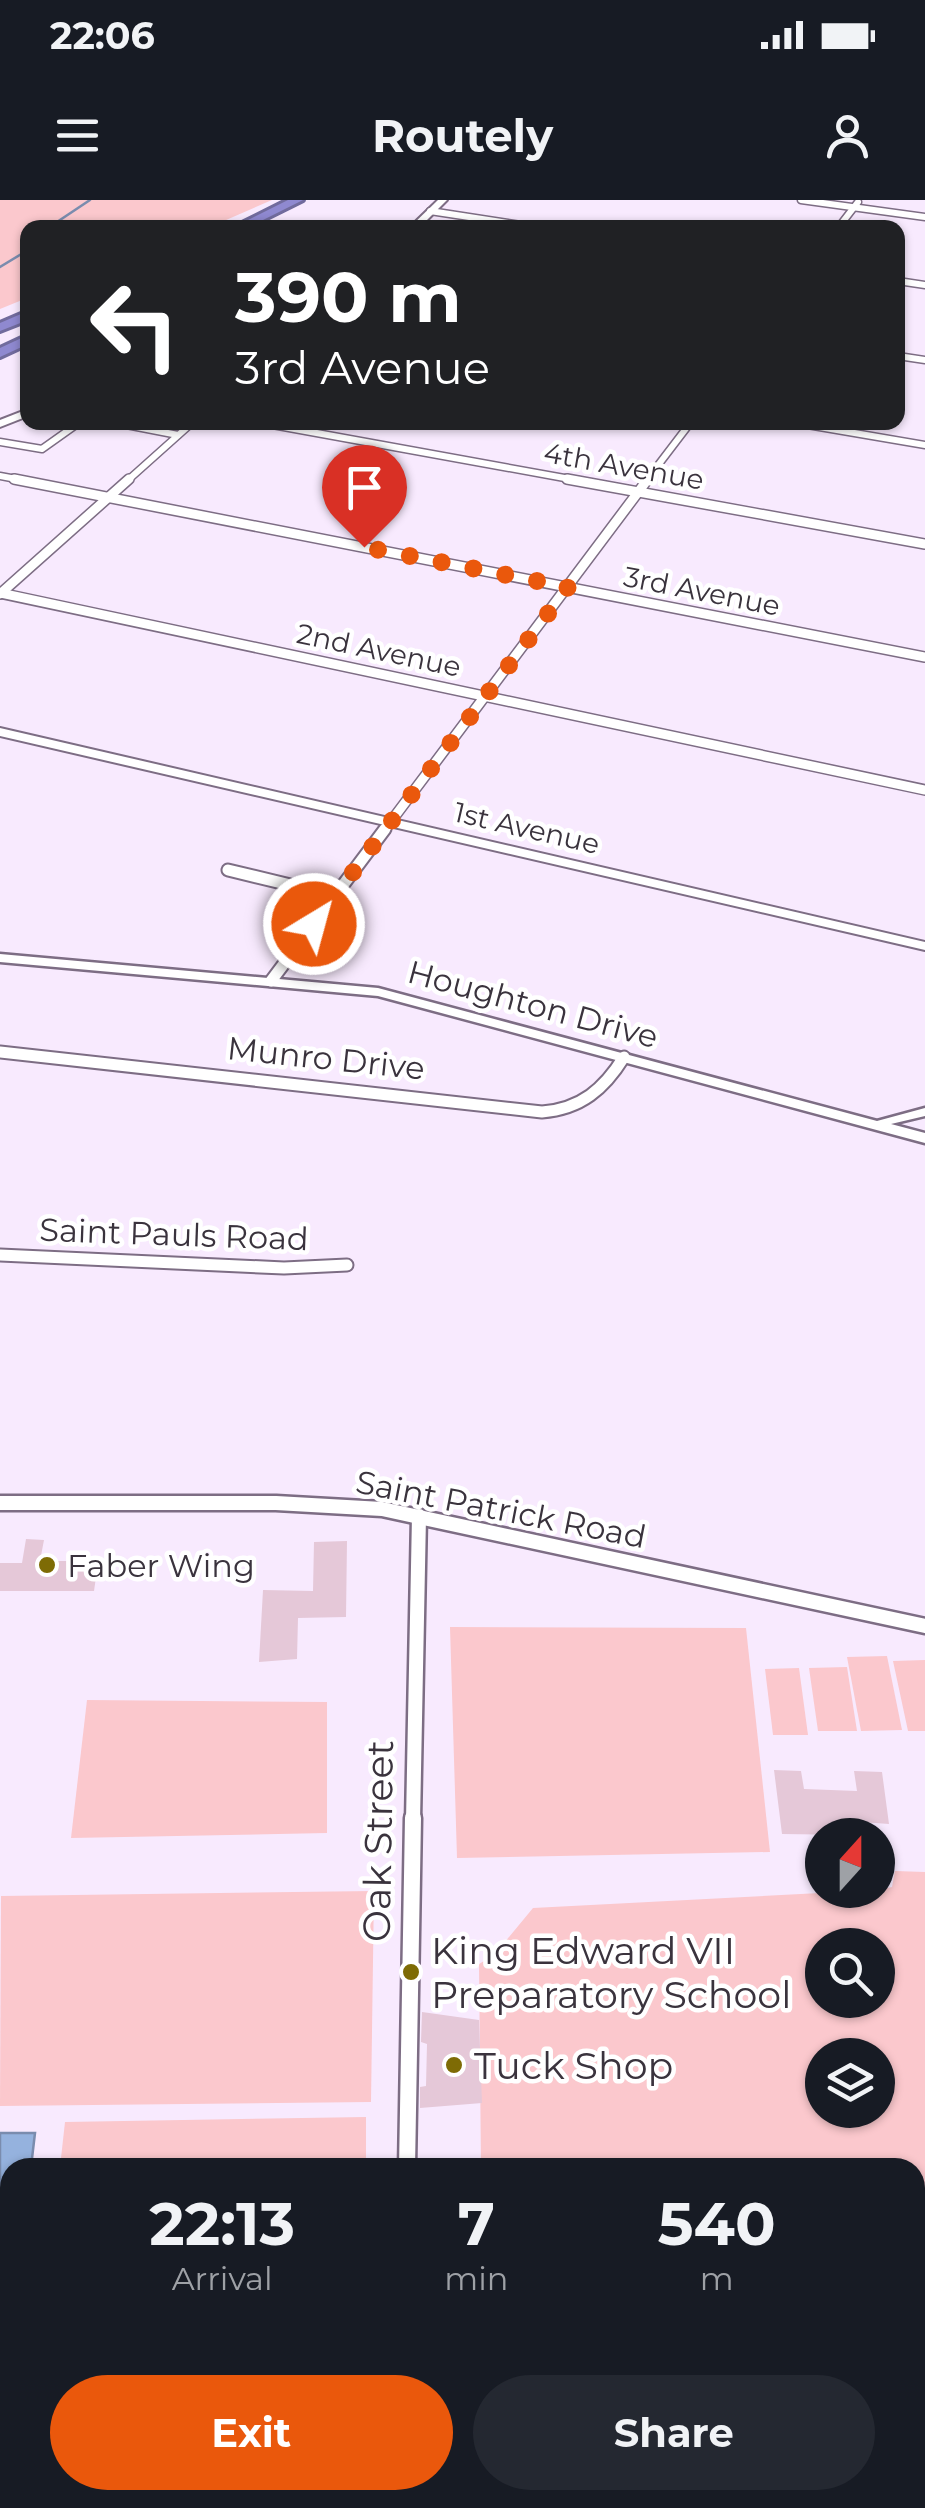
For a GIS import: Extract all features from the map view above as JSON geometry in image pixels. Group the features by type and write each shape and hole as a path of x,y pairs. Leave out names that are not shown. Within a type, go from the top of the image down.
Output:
{"highway":[{"path":"254,220 297,200"},
{"path":"276,220 317,200"}],"main road":[{"path":"420,220 442,200"},
{"name":"1st Avenue","path":"0,732 925,946"}],"street":[{"path":"801,200 925,218"},
{"path":"844,220 860,200"},
{"path":"430,211 489,220"},
{"path":"0,442 42,449 69,430"},
{"path":"152,430 178,435"},
{"path":"0,594 184,430"},
{"name":"4th Avenue","path":"300,430 925,544"},
{"path":"271,981 685,430"},
{"path":"837,430 925,445"},
{"name":"3rd Avenue","path":"0,476 925,657"},
{"name":"2nd Avenue","path":"0,594 925,790"},
{"path":"228,870 336,896"},
{"name":"Houghton Drive","path":"0,958 378,992 924,1136"},
{"name":"Munro Drive","path":"0,1052 542,1112 564,1111 587,1100 610,1080 624,1057"},
{"path":"869,1122 901,1121 925,1112"},
{"name":"Saint Pauls Road","path":"0,1255 284,1268 347,1265"},
{"name":"Saint Patrick Road","path":"0,1503 322,1504 419,1516 925,1626"},
{"name":"Oak Street","path":"407,2158 419,1516"}],"shaded area":[{"path":"0,200 272,200 226,220 20,220 20,301 0,309"},
{"path":"450,1627 746,1628 770,1852 457,1858"},
{"path":"887,1656 902,1730 861,1731 847,1657"},
{"path":"925,1660 925,1731 908,1731 893,1661"},
{"path":"847,1667 857,1731 818,1731 809,1668"},
{"path":"799,1668 808,1735 773,1735 765,1669"},
{"path":"87,1700 327,1702 327,1833 71,1838"},
{"path":"895,1871 925,1872 925,2158 481,2158 479,1964 494,1955 533,1908 805,1894 805,1908 895,1908"},
{"path":"374,1891 371,2102 0,2106 1,1896"},
{"path":"366,2117 366,2158 61,2158 65,2122"}],"water":[{"path":"0,2133 35,2133 32,2158 0,2158"}],"building":[{"name":"Faber Wing","path":"26,1539 44,1540 40,1561 93,1561 93,1570 97,1570 94,1591 0,1591 0,1563 22,1563"},
{"path":"347,1541 346,1617 298,1618 297,1659 259,1662 263,1590 313,1591 314,1542"},
{"path":"774,1770 801,1771 804,1789 857,1791 854,1771 882,1772 888,1818 805,1818 805,1834 782,1834"},
{"name":"Tuck Shop","path":"422,2012 479,2020 482,2103 420,2108 420,2087 426,2086 427,2044 421,2042"}],"waterway":[{"path":"60,220 90,200"},
{"path":"0,267 20,255"}],"place":[{"name":"Faber Wing","path":"47,1565"},
{"name":"King Edward VII Preparatory School","path":"411,1972"},
{"name":"Tuck Shop","path":"454,2065"}],"route":[{"path":"314,924 568,587 364,547"}]}
